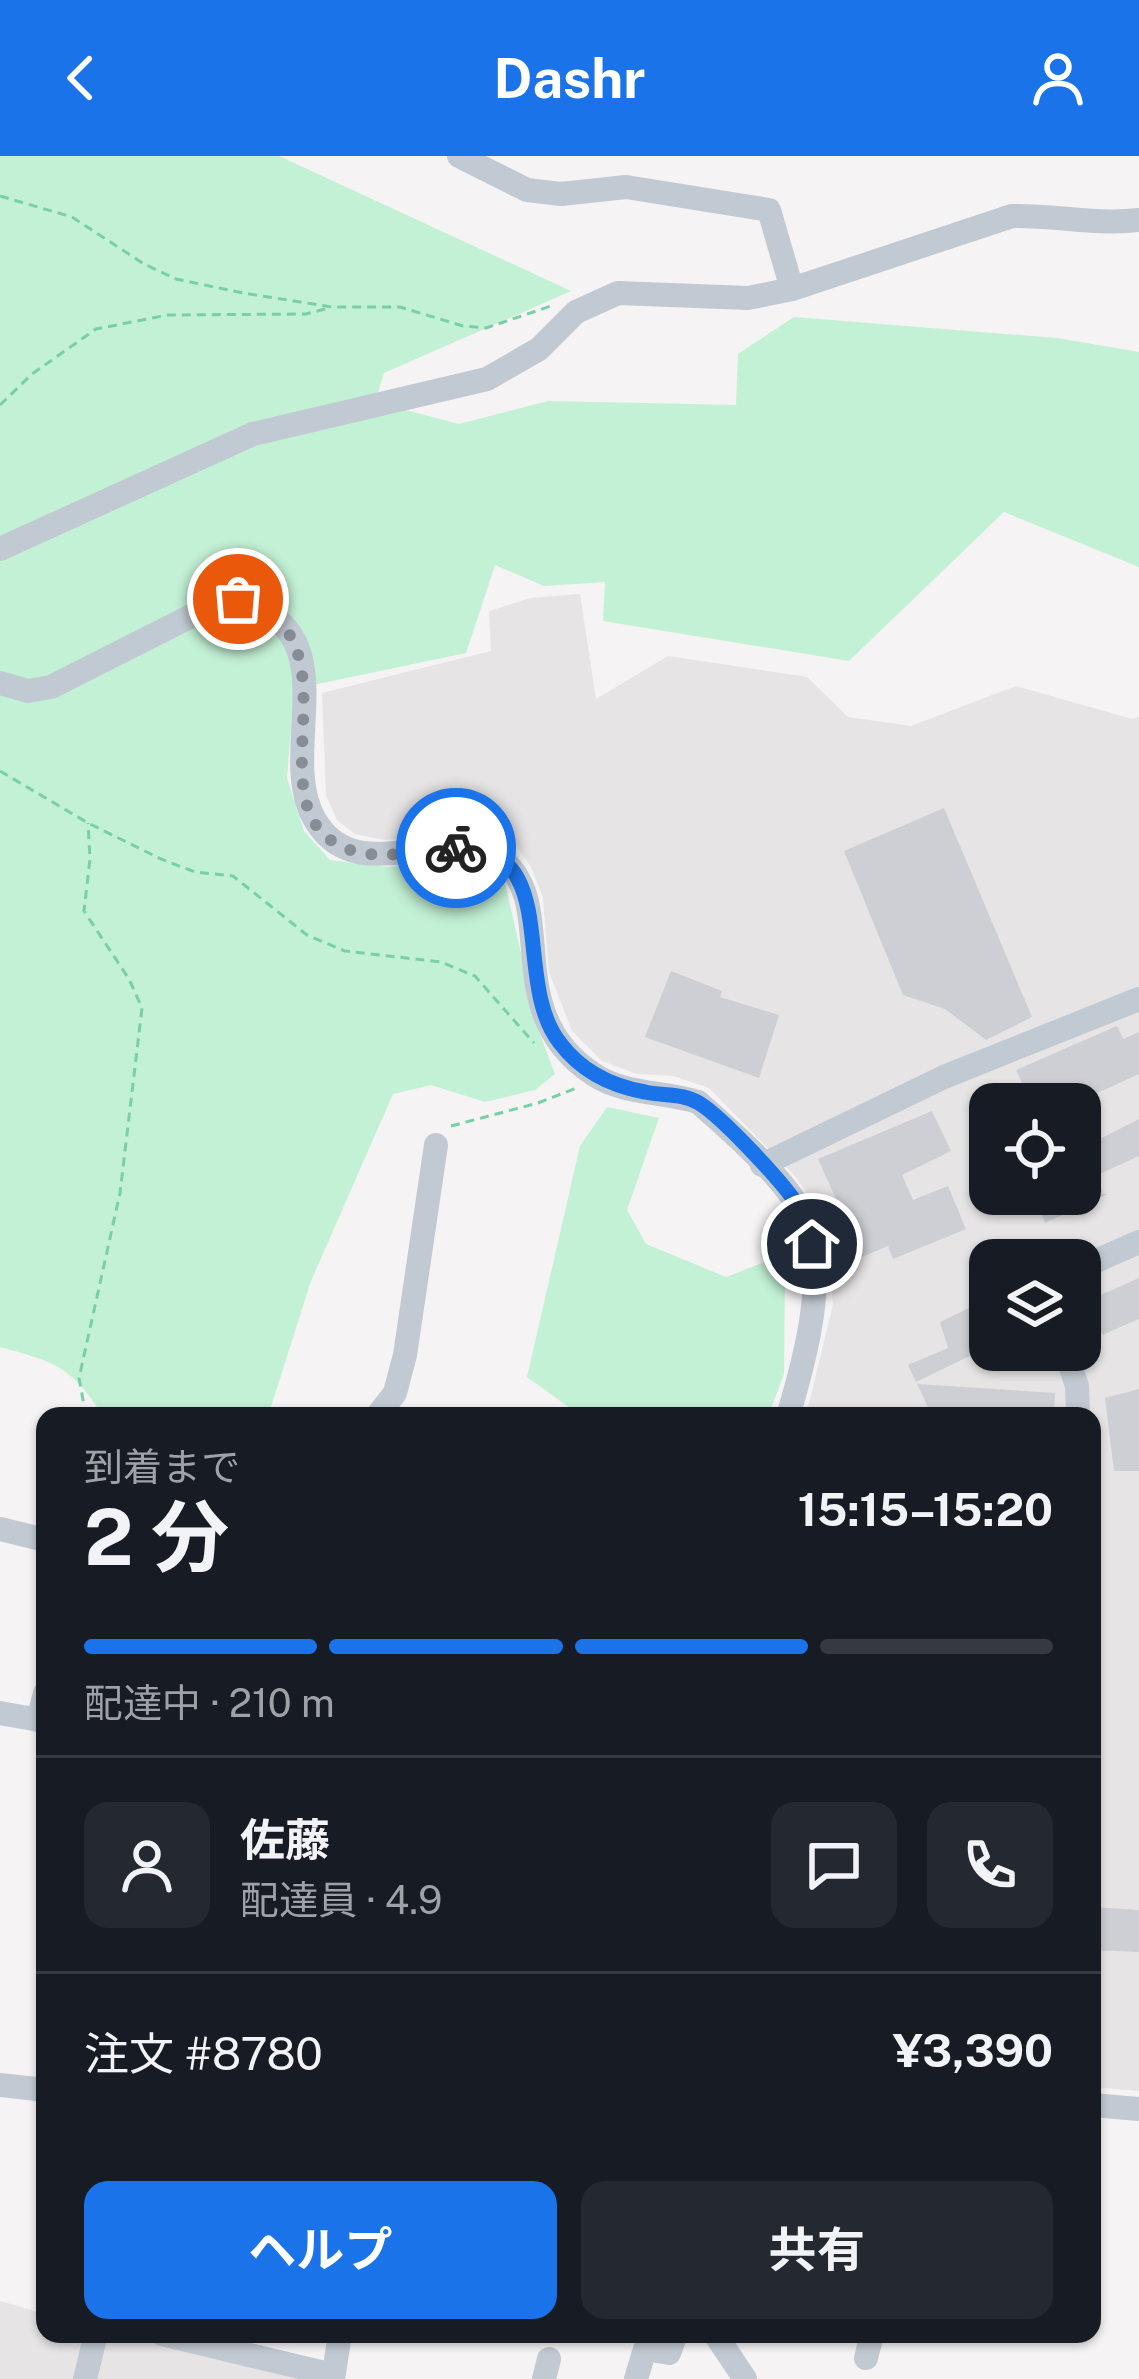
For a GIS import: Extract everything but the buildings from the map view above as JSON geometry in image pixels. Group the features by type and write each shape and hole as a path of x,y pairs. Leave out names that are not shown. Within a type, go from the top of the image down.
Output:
{"street":[{"path":"459,156 527,190 561,194 626,187 770,210 792,289"},
{"path":"0,549 253,434 487,379 538,349 576,312 618,293 718,300 792,289 1012,216 1046,215 1087,222 1139,220"},
{"path":"0,683 28,691 51,687 195,611 238,599 278,620 300,657 303,781 316,821 343,847 363,853 478,848 506,862 526,897 534,980 546,1022 560,1044 596,1076 644,1092 698,1102 802,1211 812,1244 811,1314 791,1407"},
{"path":"762,1165 944,1077 1139,999"},
{"path":"384,1407 395,1394 405,1354 436,1144"},
{"path":"1101,1259 1139,1242"},
{"path":"1071,1371 1077,1407"},
{"path":"0,1528 36,1538"},
{"path":"0,1713 36,1720"},
{"path":"0,2085 36,2089"},
{"path":"1101,2106 1139,2109"},
{"path":"85,2379 94,2343"},
{"path":"198,2343 333,2377 339,2343"},
{"path":"636,2379 645,2349 669,2354 673,2343"},
{"path":"721,2343 745,2379"}],"path":[{"path":"0,196 72,217 176,279 332,307"},
{"path":"0,405 32,374 96,328 168,314 286,315 332,307 400,307 486,328 558,304"},
{"path":"0,771 88,823 196,872 232,876 307,935 345,951 441,962 475,976 535,1044"},
{"path":"84,1407 79,1378 120,1193 142,1008 84,911 88,823"},
{"path":"436,1144 441,1130 568,1094 596,1076"}],"shaded area":[{"path":"580,594 596,699 668,656 807,677 848,717 911,726 1016,686 1132,719 1139,717 1139,2091 1101,2088 1101,1407 808,1407 833,1304 829,1246 818,1208 794,1175 709,1088 674,1076 637,1074 602,1061 572,1031 549,972 543,898 531,867 515,844 489,833 384,840 355,834 337,820 326,795 322,693 491,651 489,611 531,598"},
{"path":"0,2301 36,2311 36,2343 154,2343 301,2379 0,2379"}],"green space":[{"path":"0,156 279,156 571,291 384,373 375,402 459,424 548,401 736,405 738,354 794,317 1057,338 1139,352 1139,567 1004,512 849,661 603,621 605,582 544,586 495,565 466,653 294,689 287,778 304,831 330,860 388,867 464,858 505,883 539,1032 555,1074 535,1090 485,1102 431,1085 393,1094 311,1281 271,1407 96,1407 61,1369 0,1347"},
{"path":"607,1107 659,1118 627,1210 646,1244 726,1277 772,1259 785,1272 784,1374 771,1407 569,1407 527,1377 580,1146"}],"way so far":[{"path":"238,599 278,620 300,657 303,781 307,802 329,837 363,853 456,848"}],"route":[{"path":"456,848 494,853 518,876 531,925 539,1003 560,1044 596,1076 614,1084 698,1102 784,1188 802,1211 812,1244"}]}
